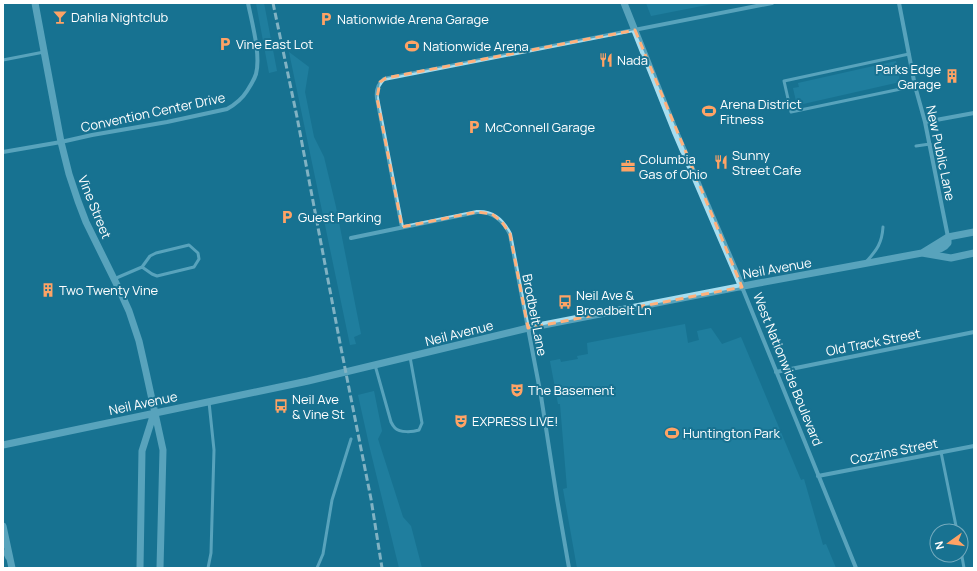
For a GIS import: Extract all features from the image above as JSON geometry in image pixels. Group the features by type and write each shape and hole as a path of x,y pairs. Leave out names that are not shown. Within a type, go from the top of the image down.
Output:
{"street":[{"name":"Vine Street","path":"35,3 61,142 69,174 83,215 129,312 146,372 163,450 160,568"},
{"name":"Convention Center Drive","path":"3,152 186,118 227,109 236,104 252,84 258,64 248,3"},
{"name":"West Nationwide Boulevard","path":"624,3 675,131 742,286 856,568"},
{"path":"402,227 376,93 378,85 384,79 772,3"},
{"name":"New Public Lane","path":"899,3 915,86 930,144 948,237"},
{"path":"925,122 974,112"},
{"name":"Brodbelt Lane","path":"351,238 477,212 485,212 498,218 504,224 510,234 541,396 569,568"},
{"path":"922,253 940,250 945,247 948,243 948,237 974,232"},
{"name":"Neil Avenue","path":"3,445 308,381 528,328 742,286 922,253 951,258 974,253"},
{"name":"Old Track Street","path":"776,372 974,332"},
{"name":"Vine Street","path":"140,568 142,450 154,413"},
{"name":"Cozzins Street","path":"818,476 974,446"},
{"path":"3,526 12,567"}],"lane":[{"path":"3,60 44,52"},
{"path":"909,54 784,81 791,112 915,86"},
{"path":"916,146 930,144"},
{"path":"865,264 876,251 882,238 883,227"},
{"path":"114,279 142,267 150,256 156,253 189,245 198,253 199,259 194,267 157,276 142,267"},
{"path":"375,365 391,422 395,428 399,430 414,432 419,430 422,423 410,357"},
{"path":"208,568 211,553 214,450 209,402"},
{"path":"317,568 323,554 332,500 351,438"},
{"path":"941,452 955,523"},
{"path":"3,550 12,567"}],"highlighted area":[{"path":"635,30 742,287 528,328 510,234 502,222 492,214 477,212 402,227 377,98 380,82 386,78"}],"shaded area":[{"path":"256,3 264,3 277,71 269,73"},
{"path":"646,3 717,3 651,16"},
{"path":"289,52 309,67 305,92 314,137 324,157 336,207 361,334 354,337 356,344 350,345"},
{"path":"896,61 900,82 803,104 801,99 796,101 793,88 799,87 798,83"},
{"name":"Huntington Park","path":"685,324 688,343 699,340 697,331 711,328 722,344 741,337 801,480 804,479 823,545 826,544 836,568 577,568 563,489 567,488 560,404 558,404 550,361 560,359 561,362 578,359 577,356 588,354 587,343"},
{"path":"374,391 382,431 378,439 403,517 411,526 422,568 399,568 358,395"}],"railway":[{"path":"273,3 297,117 371,499 382,568"}],"place":[{"name":"Dahlia Nightclub","path":"60,17"},
{"name":"Nationwide Arena Garage","path":"326,19"},
{"name":"Vine East Lot","path":"225,44"},
{"name":"Nationwide Arena","path":"412,46"},
{"name":"Nada","path":"606,60"},
{"name":"Parks Edge Garage","path":"952,76"},
{"name":"Arena District Fitness","path":"709,111"},
{"name":"McConnell Garage","path":"474,127"},
{"name":"Sunny Street Cafe","path":"721,162"},
{"name":"Columbia Gas of Ohio","path":"628,166"},
{"name":"Guest Parking","path":"287,217"},
{"name":"Two Twenty Vine","path":"48,290"},
{"name":"Neil Ave & Broadbelt Ln","path":"565,302"},
{"name":"The Basement","path":"517,390"},
{"name":"Neil Ave & Vine St","path":"281,406"},
{"name":"EXPRESS LIVE!","path":"461,421"},
{"name":"Huntington Park","path":"672,433"}]}
